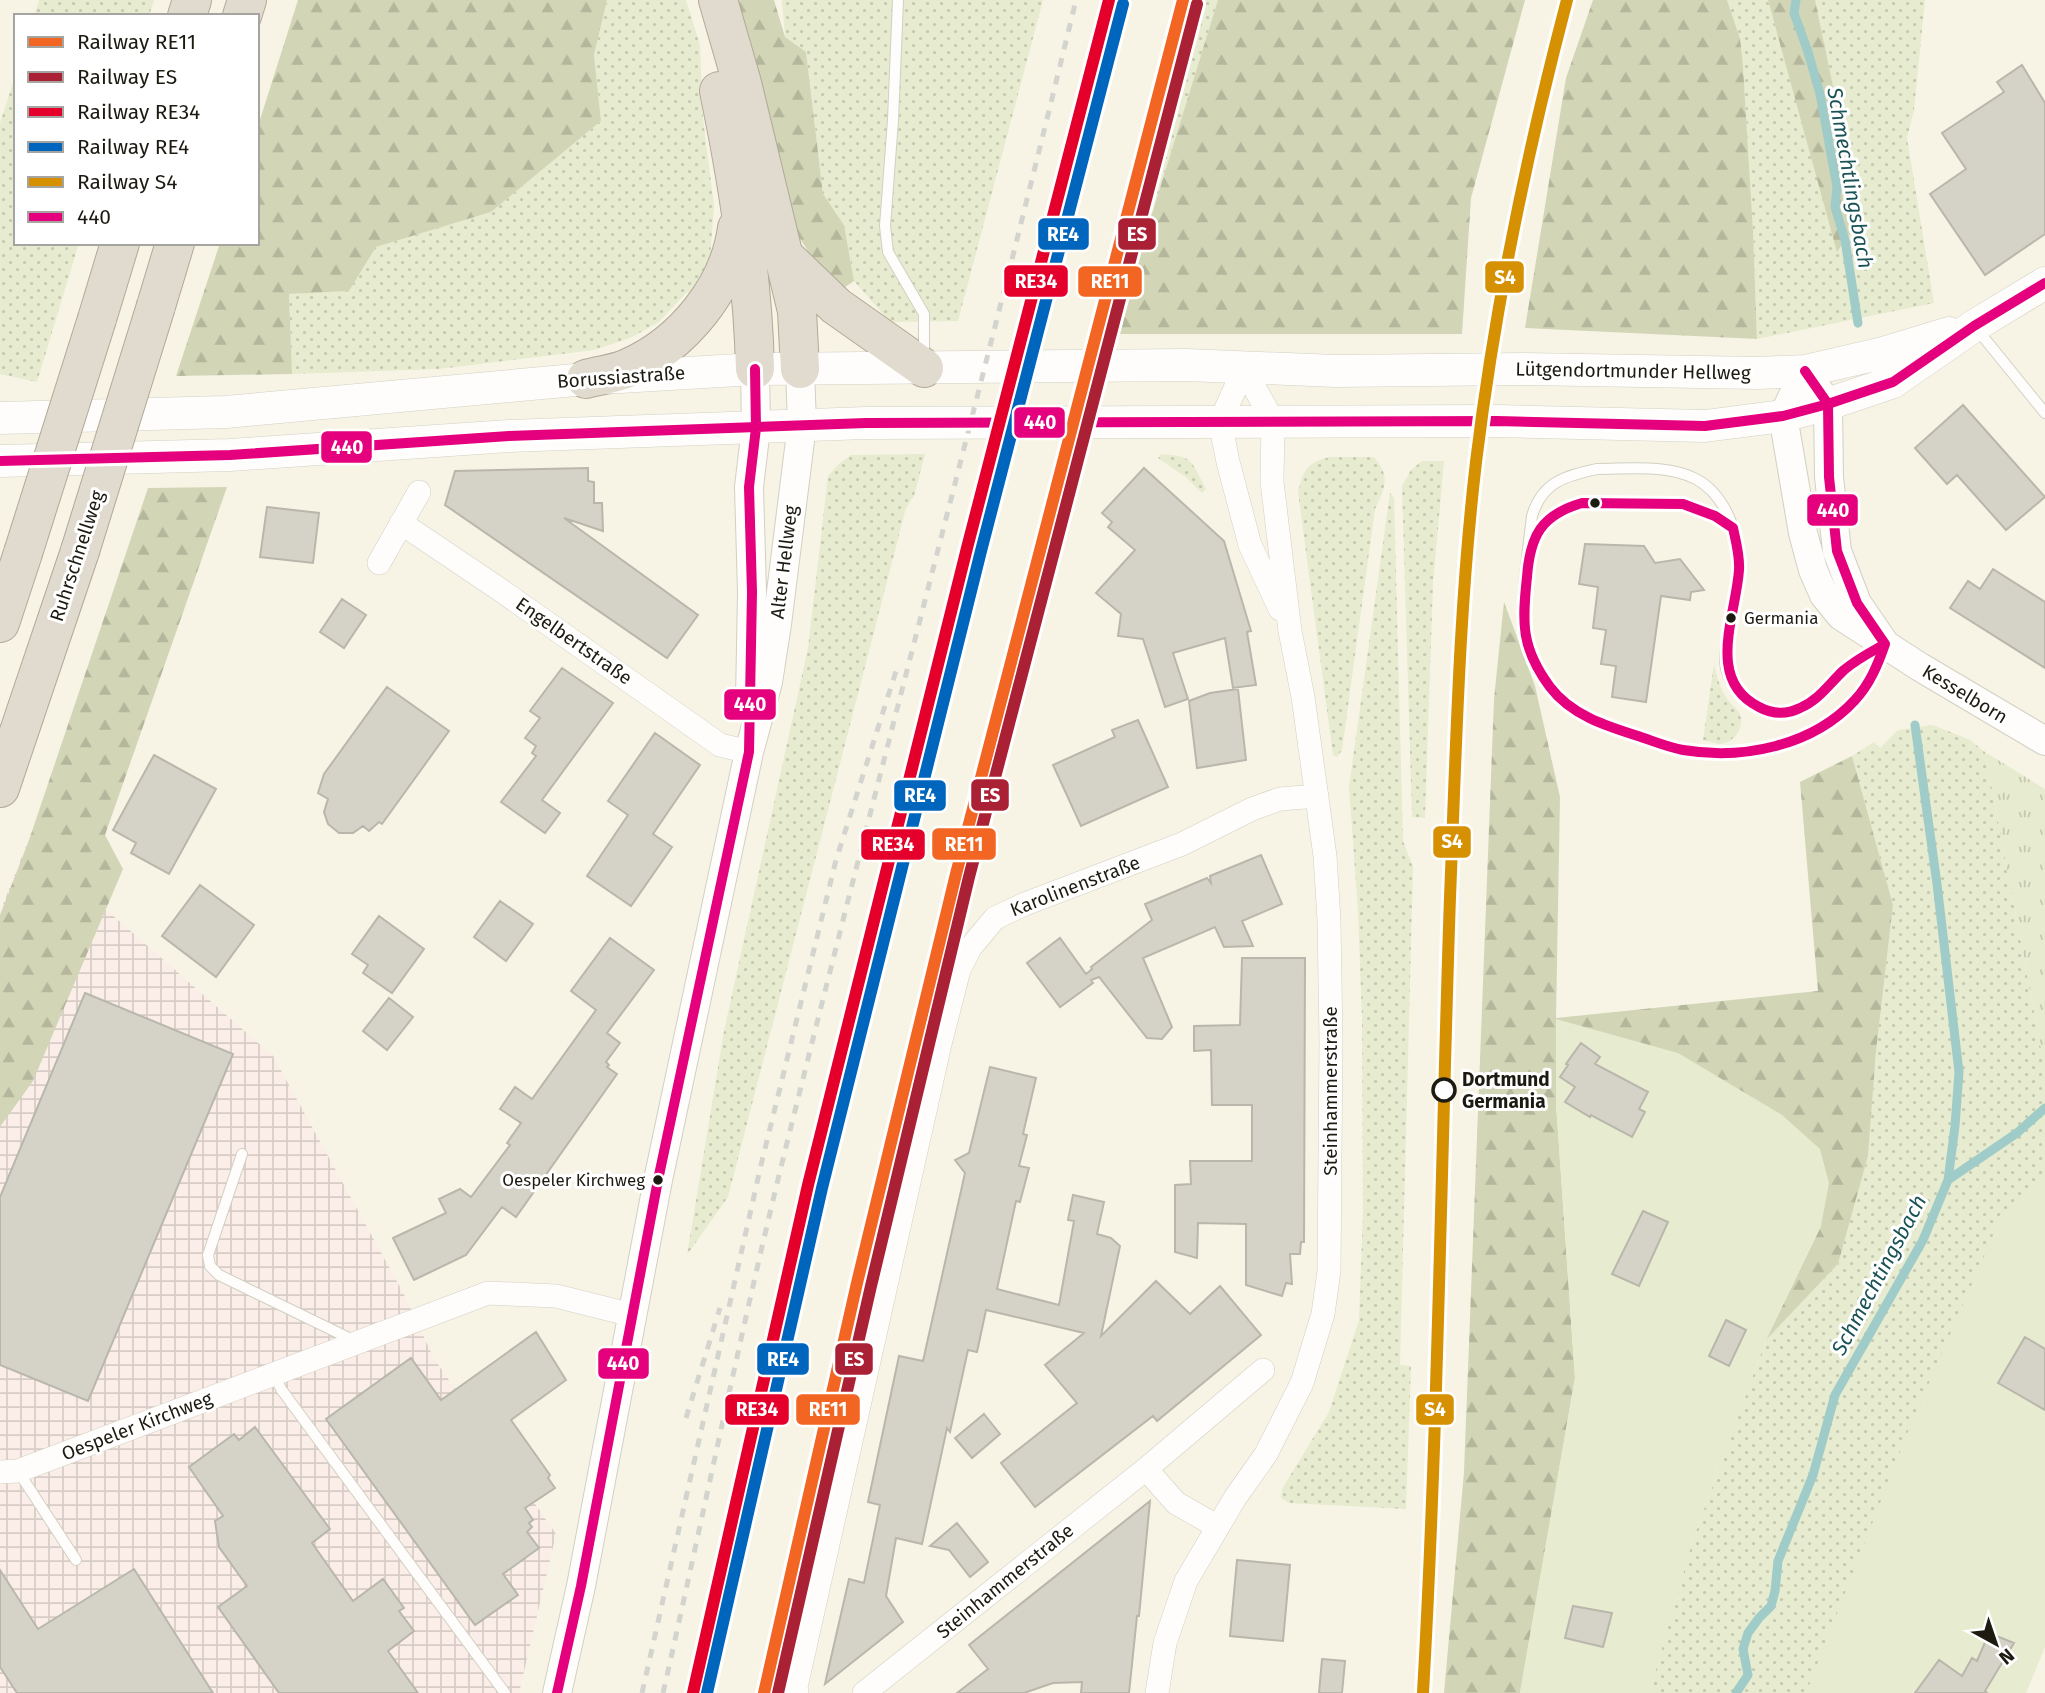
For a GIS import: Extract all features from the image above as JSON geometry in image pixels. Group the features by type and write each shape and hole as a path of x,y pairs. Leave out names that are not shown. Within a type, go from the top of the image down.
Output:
{"highway":[{"path":"699,0 724,116 740,209 754,326 755,369"},
{"path":"718,0 742,83 797,311 800,369"},
{"path":"586,379 627,369 675,337 693,319 717,288 734,249 740,209"},
{"path":"0,623 119,245"},
{"name":"Ruhrschnellweg","path":"0,788 80,551 174,245"},
{"path":"783,254 836,306 924,368"}],"main road":[{"name":"Lütgendortmunder Hellweg","path":"1273,421 1497,421 1705,426 1783,416 1893,383 1974,326 2045,283"},
{"name":"Lütgendortmunder Hellweg","path":"1244,369 1524,369 1723,373 1805,370 1883,353 1974,326"},
{"name":"Borussiastraße","path":"0,418 226,412 586,379 755,369 1186,365 1244,369"},
{"path":"0,461 230,455 509,436 802,425 1273,421"}],"street":[{"name":"Alter Hellweg","path":"749,752 752,592 749,487 756,428 755,369"},
{"name":"Alter Hellweg","path":"557,1693 582,1586 658,1180 749,752 768,682 802,425 800,369"},
{"path":"1244,369 1273,421"},
{"path":"1220,422 1244,369"},
{"path":"1805,370 1828,404"},
{"path":"1783,416 1805,370"},
{"name":"Kesselborn","path":"1828,404 1829,477 1837,551 1857,603 1885,644"},
{"name":"Kesselborn","path":"1783,416 1803,533 1813,570 1824,594 1840,616 2045,741"},
{"name":"Steinhammerstraße","path":"1157,1693 1165,1643 1182,1591 1218,1527 1266,1454 1302,1383 1324,1314 1329,1271 1329,920 1317,796 1303,697 1290,631 1272,482 1273,421"},
{"name":"Steinhammerstraße","path":"1220,422 1250,545 1290,631"},
{"path":"379,563 419,492"},
{"name":"Engelbertstraße","path":"401,523 720,745 749,752"},
{"name":"Karolinenstraße","path":"797,1693 796,1687 940,1044 959,970 970,948 995,918 1025,904 1182,844 1252,809 1280,799 1317,796"},
{"name":"Oespeler Kirchweg","path":"9,1472 488,1293 556,1296 632,1315"},
{"name":"Steinhammerstraße","path":"864,1693 1146,1469 1263,1370"},
{"path":"1146,1469 1176,1503 1218,1527"}],"lane":[{"path":"898,0 885,226 888,252 924,314 924,368"},
{"path":"1974,326 2045,413"},
{"path":"2023,386 2035,381"},
{"path":"1597,469 1664,470 1697,480 1720,499 1738,546 1739,570 1725,657 1734,687 1747,702 1769,713 1782,714 1803,708 1829,688 1851,663 1885,644 1871,679 1853,702 1829,722 1797,739 1770,748 1714,754 1682,750 1603,724 1576,710 1551,689 1535,660 1523,625 1535,504 1544,492 1564,477 1597,469"},
{"path":"1529,547 1539,528 1552,516 1566,507 1582,503 1683,504 1702,510 1733,528"},
{"path":"242,1154 208,1255 209,1266 219,1275 358,1342"},
{"path":"274,1374 281,1389 505,1693"},
{"path":"9,1472 76,1560"}],"shaded area":[{"path":"28,841 273,1056 406,1298 433,1357 556,1534 519,1693 0,1693 0,912"}],"green space":[{"path":"39,0 154,0 150,14 35,14"},
{"path":"298,0 607,0 594,55 601,121 491,212 376,247 349,291 289,294 292,374 176,376 219,245 259,245 259,123"},
{"path":"607,0 686,0 700,45 703,118 714,206 710,260 694,296 687,292 659,322 630,338 594,350 439,369 292,374 289,294 349,291 376,247 491,212 601,121 594,55"},
{"path":"731,0 774,0 785,37 806,52 823,194 844,225 854,281 835,294 794,229"},
{"path":"782,0 1043,0 958,321 890,322 854,281 844,225 823,194 806,52 785,37"},
{"path":"1196,0 1218,0 1130,286 1121,286"},
{"path":"1218,0 1525,0 1471,198 1462,334 1115,334"},
{"path":"1593,0 1727,0 1740,39 1743,67 1757,339 1525,328 1566,78"},
{"path":"1727,0 1768,0 1838,251 1861,218 1815,0 1925,0 1914,110 1907,138 1934,303 1757,339 1743,67"},
{"path":"1768,0 1815,0 1861,219 1837,252"},
{"path":"14,79 14,245 78,245 37,382 0,374 0,123"},
{"path":"925,454 914,496 906,508 728,1197 687,1255 724,1031 808,648 828,476 851,455"},
{"path":"1161,454 1180,456 1190,462 1206,489 1202,493 1187,478 1158,458"},
{"path":"1330,457 1374,457 1383,470 1385,482 1375,509 1342,750 1337,757 1333,755 1298,492 1307,468"},
{"path":"1422,461 1444,461 1433,584 1425,818 1412,817 1402,486 1411,470"},
{"path":"227,487 105,835 123,869 33,1081 0,1127 0,915 29,840 148,488"},
{"path":"1390,493 1394,498 1403,841 1413,867 1400,1365 1411,1366 1406,1509 1289,1503 1281,1498 1282,1489 1329,1412 1359,1320 1363,1212 1362,1019 1349,787"},
{"path":"1504,602 1535,686 1560,797 1556,1018 1818,991 1800,782 1852,756 1893,905 1876,1051 1868,1156 1838,1264 1766,1340 1821,1226 1556,1103 1575,1378 1520,1693 1444,1693 1464,1472 1494,699"},
{"path":"1714,664 1723,692 1741,717 1740,728 1734,738 1719,744 1703,740"},
{"path":"1933,725 1970,740 1985,752 2041,1048 2045,1045 2045,1179 1998,1224 1806,1693 1649,1693 1692,1542 1766,1340 1838,1264 1868,1156 1876,1051 1893,905 1852,756 1874,742 1880,748 1898,730"},
{"path":"1985,752 2045,789 2045,1045 2041,1048"},
{"path":"1556,1019 1678,1053 1782,1115 1820,1149 1829,1183 1821,1226 1766,1340 1692,1542 1649,1693 1520,1693 1575,1378 1556,1103"},
{"path":"2045,1179 2045,1647 2026,1693 1806,1693 1909,1429 1998,1224"}],"building":[{"path":"2022,65 2045,103 2045,234 1985,275 1930,194 1966,169 1942,133 2004,92 1997,82"},
{"path":"1963,405 2045,497 2006,530 1957,475 1947,484 1915,448"},
{"path":"588,468 588,481 594,482 594,503 602,503 603,531 564,518 698,615 667,658 445,505 455,471"},
{"path":"1144,468 1224,541 1251,631 1247,632 1256,685 1233,688 1225,638 1173,653 1188,699 1165,707 1143,639 1118,636 1121,614 1096,593 1135,550 1108,527 1112,522 1102,513"},
{"path":"267,507 319,513 313,563 260,557"},
{"path":"1585,544 1644,546 1655,563 1680,559 1704,590 1691,592 1690,600 1661,596 1646,702 1612,697 1616,666 1601,664 1606,630 1593,628 1598,587 1579,584"},
{"path":"1993,569 2045,602 2045,668 1950,608 1968,581 1980,589"},
{"path":"342,599 366,615 344,648 320,632"},
{"path":"562,668 613,703 542,800 560,813 545,833 501,802 536,756 532,753 536,746 525,738 540,718 530,711"},
{"path":"387,687 449,731 382,824 379,822 369,831 363,826 353,833 339,833 328,824 324,812 328,799 318,793 324,774"},
{"path":"1238,689 1246,760 1197,768 1189,701 1210,693"},
{"path":"1138,720 1168,787 1081,826 1053,765 1115,737 1112,730"},
{"path":"655,733 700,765 653,834 672,847 631,906 587,876 628,815 608,801"},
{"path":"154,755 216,789 169,874 131,853 136,843 113,830"},
{"path":"1261,855 1282,904 1242,921 1253,946 1224,947 1215,927 1143,958 1172,1027 1162,1039 1147,1038 1099,977 1091,980 1093,983 1060,1007 1027,963 1060,938 1086,974 1091,967 1152,920 1145,904 1207,878 1211,883 1210,876"},
{"path":"200,885 254,925 216,977 162,936"},
{"path":"500,901 533,924 506,961 474,937"},
{"path":"379,916 424,949 392,993 363,973 368,965 352,954"},
{"path":"610,938 654,970 607,1033 620,1043 606,1062 609,1065 607,1067 617,1074 516,1217 502,1207 466,1255 414,1280 393,1238 446,1213 439,1199 460,1189 471,1197 510,1145 507,1143 521,1123 500,1109 515,1087 532,1099 596,1010 571,991"},
{"path":"1242,958 1305,958 1304,1242 1301,1242 1300,1254 1290,1254 1292,1284 1286,1283 1282,1296 1246,1285 1246,1224 1198,1223 1197,1258 1175,1252 1175,1185 1191,1184 1190,1161 1252,1161 1252,1105 1212,1105 1211,1050 1194,1051 1194,1026 1240,1025"},
{"path":"85,993 233,1054 88,1401 0,1365 0,1197"},
{"path":"389,998 413,1017 387,1050 363,1031"},
{"path":"1581,1043 1600,1057 1595,1064 1648,1092 1639,1109 1645,1112 1632,1137 1565,1102 1575,1087 1560,1077"},
{"path":"990,1067 1036,1078 1023,1134 1027,1135 1019,1166 1029,1168 1020,1202 1016,1201 997,1289 1059,1305 1074,1221 1068,1220 1073,1195 1104,1202 1097,1234 1111,1238 1120,1246 1101,1336 1156,1281 1190,1314 1220,1286 1261,1335 1157,1421 1153,1416 1035,1507 1001,1463 1077,1403 1045,1365 1084,1333 986,1310 977,1352 968,1350 950,1432 947,1428 922,1544 896,1538 886,1596 903,1622 825,1684 849,1579 864,1583 880,1505 868,1502 899,1356 923,1361 965,1173 955,1160 969,1153"},
{"path":"1643,1211 1668,1222 1639,1286 1612,1274"},
{"path":"1726,1320 1746,1330 1729,1366 1709,1356"},
{"path":"536,1332 566,1380 511,1420 550,1475 548,1478 555,1488 525,1508 533,1520 529,1523 532,1527 527,1532 539,1548 503,1574 518,1595 475,1625 326,1419 411,1358 441,1400"},
{"path":"2025,1337 2045,1349 2045,1410 1998,1383"},
{"path":"984,1414 1000,1434 972,1458 955,1438"},
{"path":"255,1427 330,1529 312,1543 353,1601 383,1579 404,1608 399,1611 414,1631 388,1651 418,1693 279,1693 218,1607 247,1586 219,1547 215,1521 223,1516 189,1467 234,1434 239,1440"},
{"path":"1150,1501 1129,1693 1081,1693 1082,1682 1053,1683 1024,1693 957,1693 988,1669 969,1645"},
{"path":"957,1523 988,1562 970,1577 949,1550 930,1546"},
{"path":"1237,1560 1290,1565 1283,1641 1230,1636"},
{"path":"134,1569 213,1693 17,1693 0,1667 0,1570 38,1629"},
{"path":"1573,1606 1612,1613 1603,1647 1565,1638"},
{"path":"1989,1633 2014,1643 1985,1691 1987,1693 1915,1693 1939,1660 1962,1676 1972,1658 1977,1661"},
{"path":"1322,1659 1345,1661 1342,1693 1319,1693"}],"waterway":[{"name":"Schmechtlingsbach","path":"1796,0 1794,13 1820,94 1837,187 1835,207 1845,240 1858,323"},
{"name":"Schmechtingsbach","path":"1736,1693 1748,1675 1743,1649 1748,1633 1771,1606 1778,1561 1813,1475 1835,1395 1923,1240 1948,1180 1959,1072 1915,725"},
{"path":"1948,1180 2017,1133 2045,1108"}],"railway":[{"path":"663,1693 782,1163 1076,0"},
{"path":"642,1693 761,1165 836,860 897,668"},
{"path":"686,1418 720,1308"}],"rail line":[{"name":"RE34","path":"693,1693 808,1185 967,548 1109,0"},
{"name":"RE11","path":"764,1693 857,1283 956,874 1183,0"},
{"name":"S4","path":"1423,1693 1436,1395 1450,897 1459,679 1470,516 1484,403 1503,287 1526,172 1567,0"},
{"name":"RE4","path":"707,1693 822,1188 981,551 1123,4"},
{"name":"ES","path":"778,1693 871,1286 969,877 1197,4"}],"transit line":[{"name":"440","path":"0,461 230,455 509,436 866,423 1497,421 1705,426 1783,416 1893,382 1974,326 2045,283"},
{"name":"440","path":"557,1693 581,1586 658,1180 749,752 752,592 749,487 756,428 755,369"},
{"name":"440","path":"1805,371 1828,404 1829,477 1837,551 1857,603 1885,644"},
{"name":"440","path":"1582,503 1683,504 1715,516 1733,528 1739,570 1730,626 1728,664 1733,681 1743,695 1759,707 1784,713 1807,705 1849,666 1885,644 1865,687 1838,716 1819,729 1776,746 1729,753 1706,753 1671,747 1614,728 1568,705 1550,687 1533,660 1526,635 1524,608 1531,550 1540,529 1557,514 1582,503"}],"place":[{"name":"Germania","path":"1731,618"},
{"name":"Dortmund Germania","path":"1444,1090"},
{"name":"Oespeler Kirchweg","path":"658,1180"}]}
